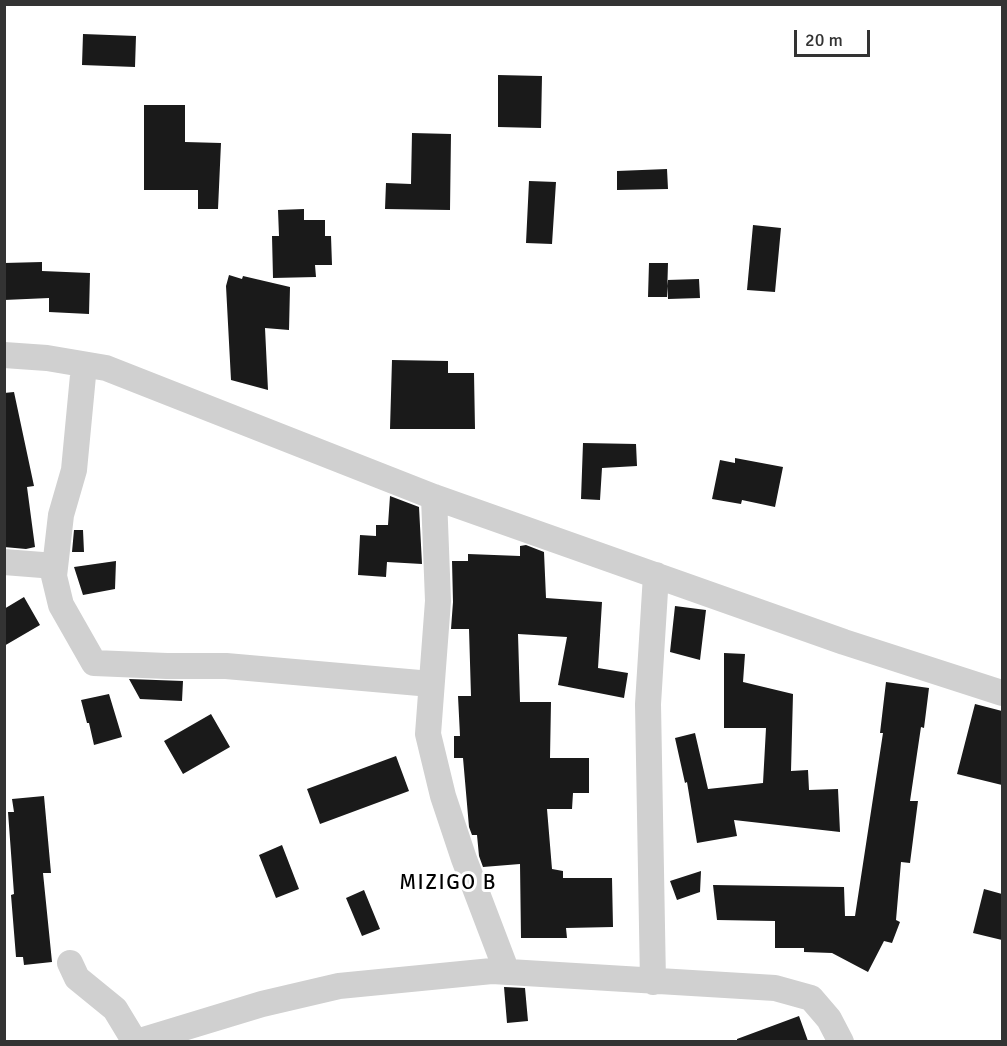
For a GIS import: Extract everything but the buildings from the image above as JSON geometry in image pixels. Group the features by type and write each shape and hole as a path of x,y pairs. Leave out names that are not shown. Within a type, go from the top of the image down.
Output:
{"street":[{"path":"4,356 47,358 106,368 434,497 844,642 1002,693"},
{"path":"84,365 74,470 61,515 54,576 61,605 94,663 225,666 431,684"},
{"path":"434,497 438,601 428,734 443,796 507,972"},
{"path":"4,562 55,566"},
{"path":"653,982 648,704 656,575"},
{"path":"70,963 77,978 115,1009 136,1041 261,1004 339,986 492,971 775,988 812,998 829,1019 841,1041"}],"district":[{"name":"MIZIGO B","path":"448,883"}]}
